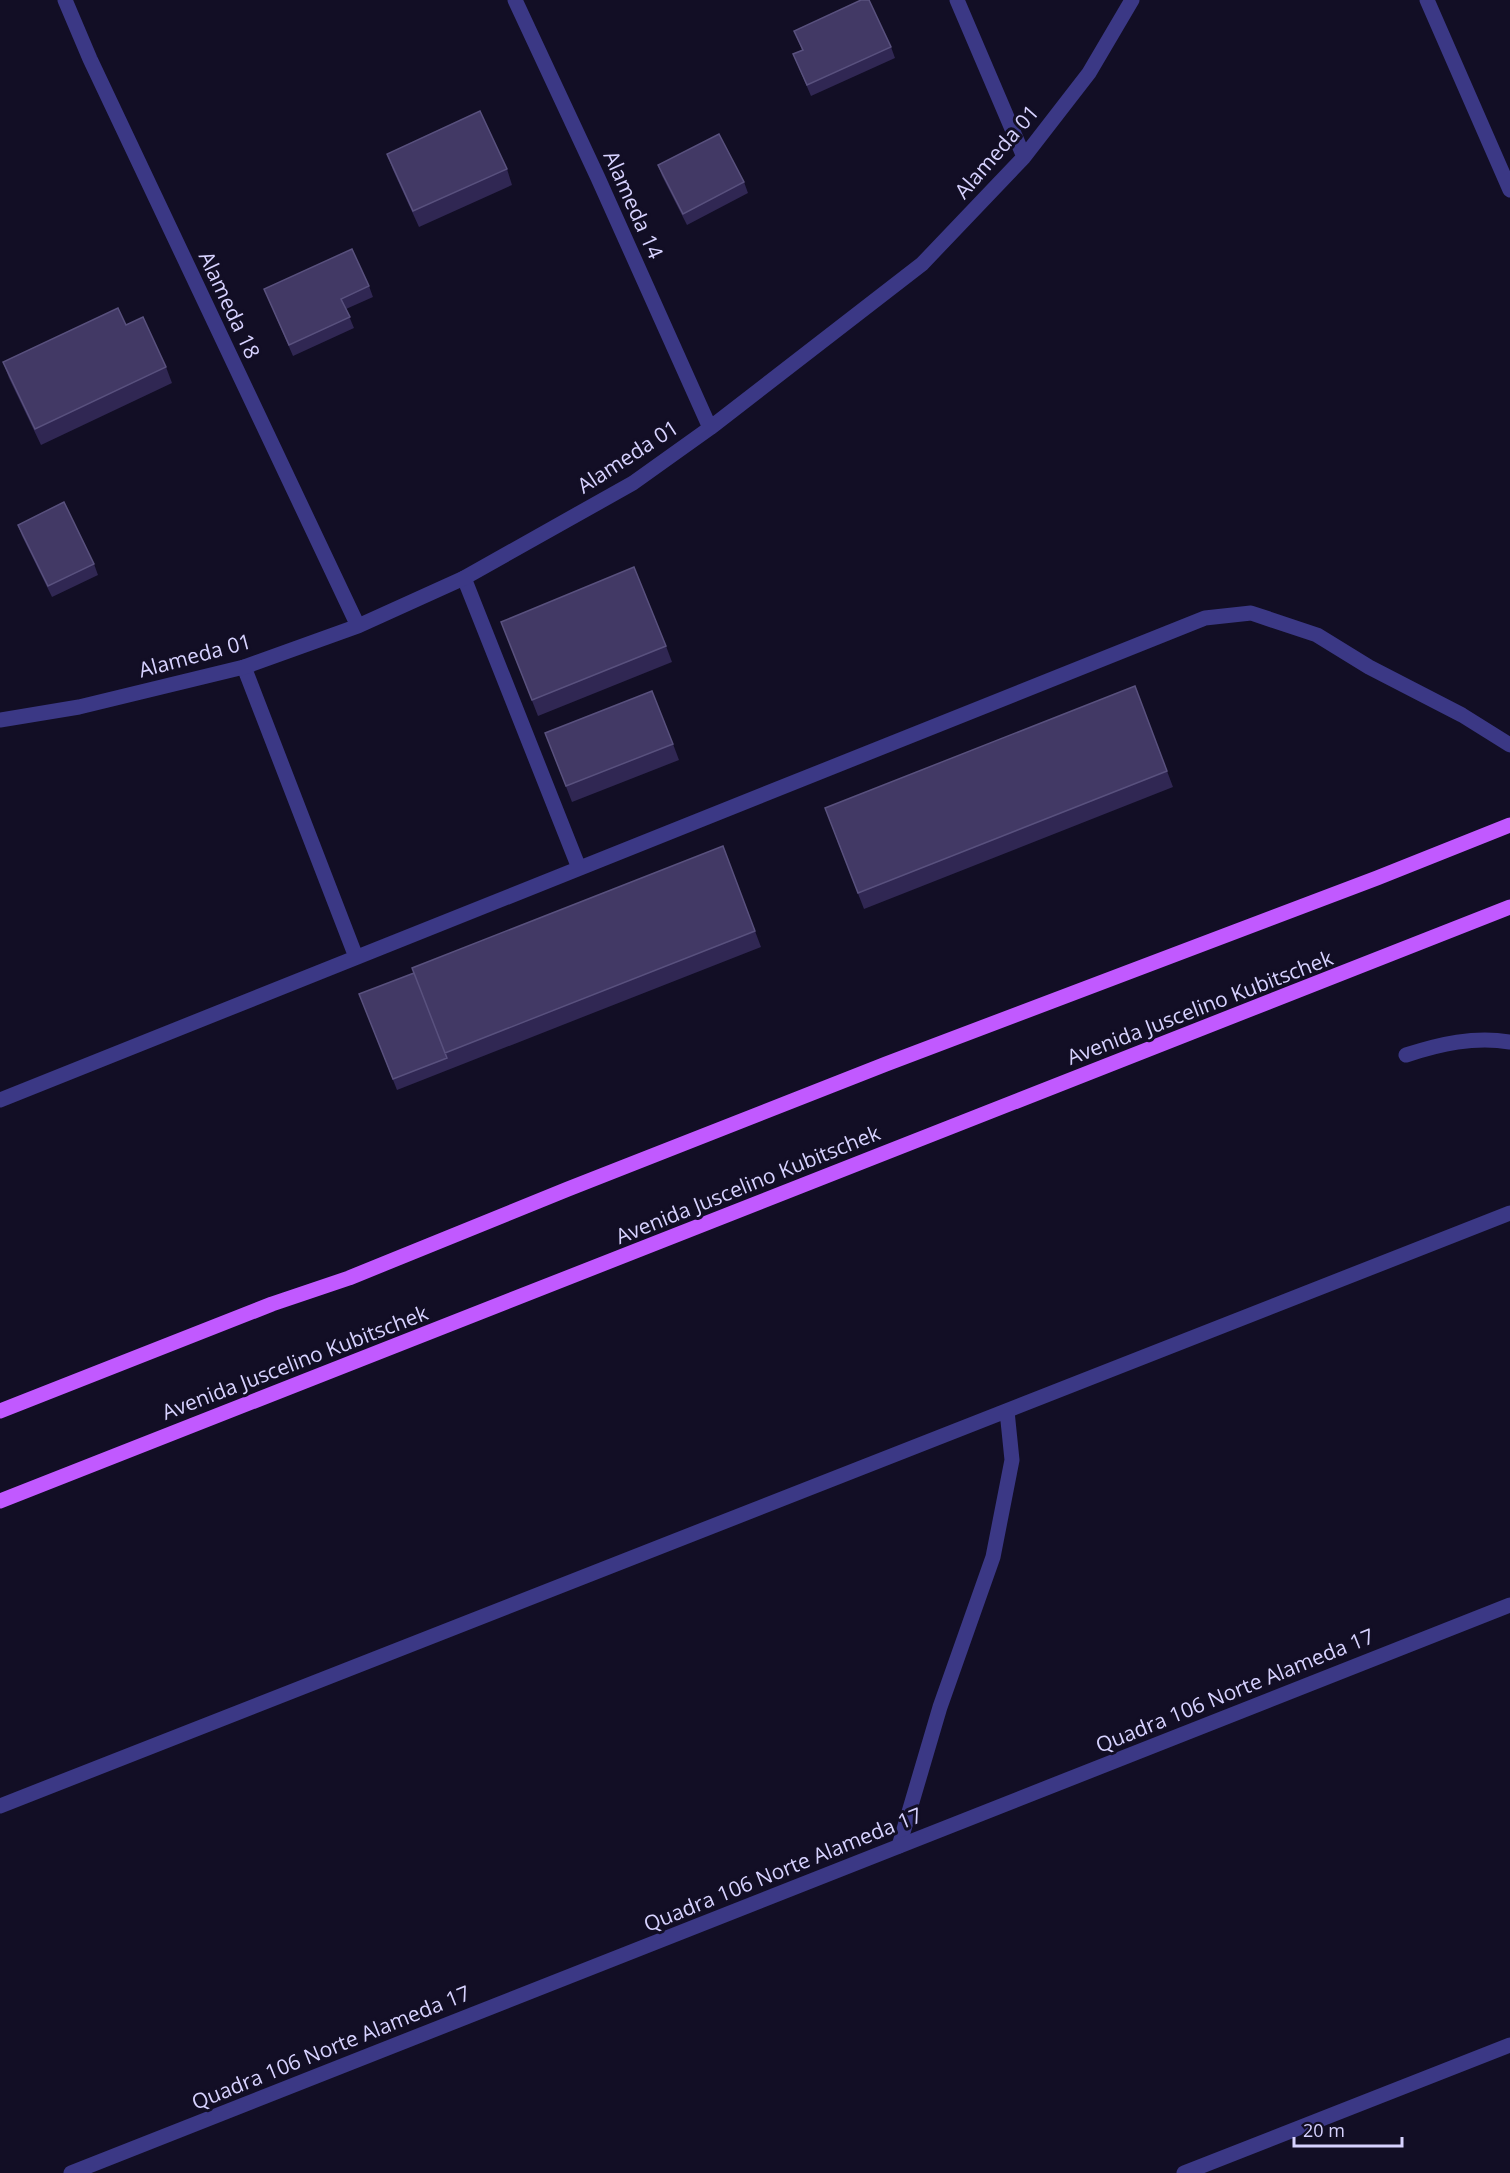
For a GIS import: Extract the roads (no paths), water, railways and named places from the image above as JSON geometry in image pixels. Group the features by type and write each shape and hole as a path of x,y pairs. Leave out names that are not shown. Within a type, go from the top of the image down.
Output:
{"main road":[{"path":"0,1411 272,1304 349,1278 886,1064 1377,878 1510,825"},
{"name":"Avenida Juscelino Kubitschek","path":"0,1501 1510,907"}],"street":[{"name":"Alameda 18","path":"65,0 90,59 358,626"},
{"name":"Alameda 14","path":"515,0 710,428"},
{"path":"957,0 1024,157"},
{"name":"Alameda 01","path":"0,720 79,707 244,667 358,626 464,578 633,483 710,428 922,264 1024,157 1089,73 1132,0"},
{"path":"1427,0 1510,190"},
{"path":"464,578 579,868"},
{"path":"0,1100 1205,618 1251,613 1317,635 1369,667 1462,715 1510,745"},
{"path":"244,667 356,957"},
{"path":"1406,1055 1466,1040 1491,1039 1510,1042"},
{"path":"0,1806 1510,1213"},
{"path":"899,1846 940,1707 993,1557 1012,1460 1006,1411"},
{"name":"Quadra 106 Norte Alameda 17","path":"71,2173 1510,1605"},
{"path":"1184,2173 1510,2045"}]}
